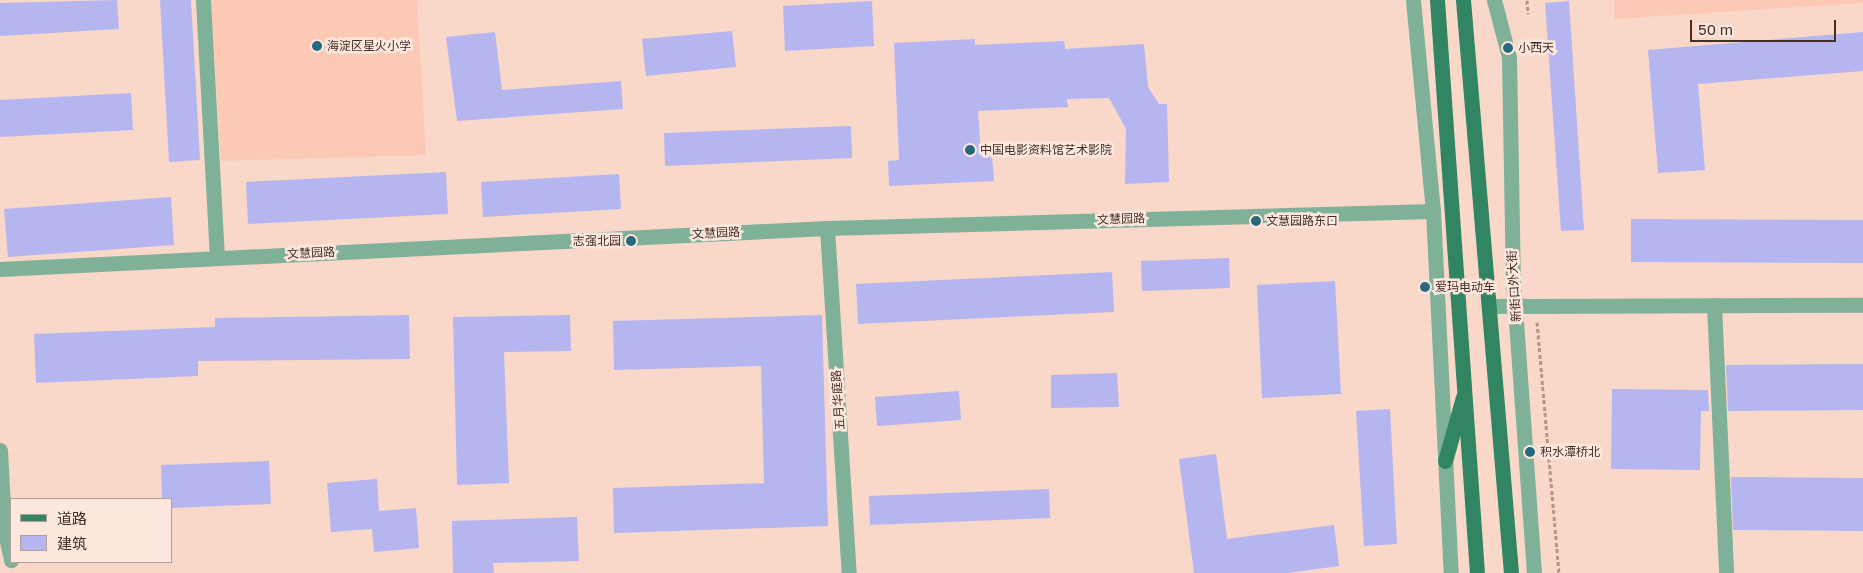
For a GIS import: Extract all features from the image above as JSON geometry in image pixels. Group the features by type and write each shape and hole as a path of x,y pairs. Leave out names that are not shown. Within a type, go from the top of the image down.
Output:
{"main road":[{"path":"1437,0 1467,383 1477,573"},
{"name":"新街口外大街","path":"1463,0 1490,306 1510,573"},
{"path":"1445,461 1467,383"}],"street":[{"path":"203,0 217,257"},
{"path":"1413,0 1432,211 1451,573"},
{"name":"新街口外大街","path":"1494,0 1509,57 1515,306 1534,573"},
{"name":"文慧园路","path":"0,269 827,228 1432,211"},
{"name":"五月华庭路","path":"827,228 849,573"},
{"path":"1490,306 1863,305"},
{"path":"1714,306 1726,573"},
{"path":"0,450 2,528 10,554"}],"path":[{"path":"1527,0 1528,14"},
{"path":"1535,306 1559,573"}],"shaded area":[{"name":"海淀区星火小学","path":"211,0 417,0 426,155 221,161"},
{"path":"1614,0 1863,0 1863,3 1614,19"}],"building":[{"path":"117,0 119,29 0,36 0,3"},
{"path":"160,0 191,0 200,160 169,162"},
{"path":"872,1 874,46 785,51 783,6"},
{"path":"1569,1 1584,230 1561,231 1545,3"},
{"path":"732,31 736,67 646,76 642,39"},
{"path":"495,32 502,90 621,81 623,109 457,121 446,37"},
{"path":"1863,32 1863,71 1698,84 1705,170 1658,173 1648,50"},
{"path":"975,39 975,45 1064,41 1065,49 1144,44 1148,87 1159,104 1167,104 1169,182 1125,184 1126,129 1109,98 1067,99 1068,107 978,111 981,156 992,156 994,181 889,186 888,161 899,160 894,43"},
{"path":"131,93 133,130 0,137 0,100"},
{"path":"851,126 852,158 665,166 664,133"},
{"path":"446,172 448,214 248,224 246,182"},
{"path":"619,174 621,209 483,217 481,182"},
{"path":"171,197 174,245 8,257 4,209"},
{"path":"1631,219 1863,220 1863,263 1631,262"},
{"path":"1229,258 1230,288 1142,291 1141,261"},
{"path":"1112,272 1114,312 858,324 856,284"},
{"path":"1335,281 1341,394 1262,398 1257,285"},
{"path":"409,315 410,359 198,361 198,376 36,383 34,334 215,327 215,318"},
{"path":"570,315 571,351 504,352 509,483 457,485 453,317"},
{"path":"822,315 828,526 614,533 613,488 764,483 761,366 614,370 613,321"},
{"path":"1863,364 1863,410 1728,411 1726,365"},
{"path":"1117,373 1119,407 1051,408 1051,375"},
{"path":"1612,389 1708,390 1709,411 1701,411 1700,470 1611,469"},
{"path":"959,391 961,420 877,426 875,397"},
{"path":"1390,409 1397,544 1364,546 1356,411"},
{"path":"1216,454 1227,539 1334,525 1339,566 1287,573 1194,573 1179,459"},
{"path":"269,461 271,504 172,508 172,498 162,498 161,465"},
{"path":"1731,477 1863,478 1863,531 1733,530"},
{"path":"377,479 379,511 416,508 419,548 374,552 372,529 331,532 327,483"},
{"path":"1049,489 1050,518 870,525 869,496"},
{"path":"577,517 579,561 493,563 494,573 453,573 452,521"}],"place":[{"name":"海淀区星火小学","path":"317,46"},
{"name":"小西天","path":"1508,48"},
{"name":"中国电影资料馆艺术影院","path":"970,150"},
{"name":"文慧园路东口","path":"1256,221"},
{"name":"志强北园","path":"631,241"},
{"name":"爱玛电动车","path":"1425,287"},
{"name":"积水潭桥北","path":"1530,452"}]}
